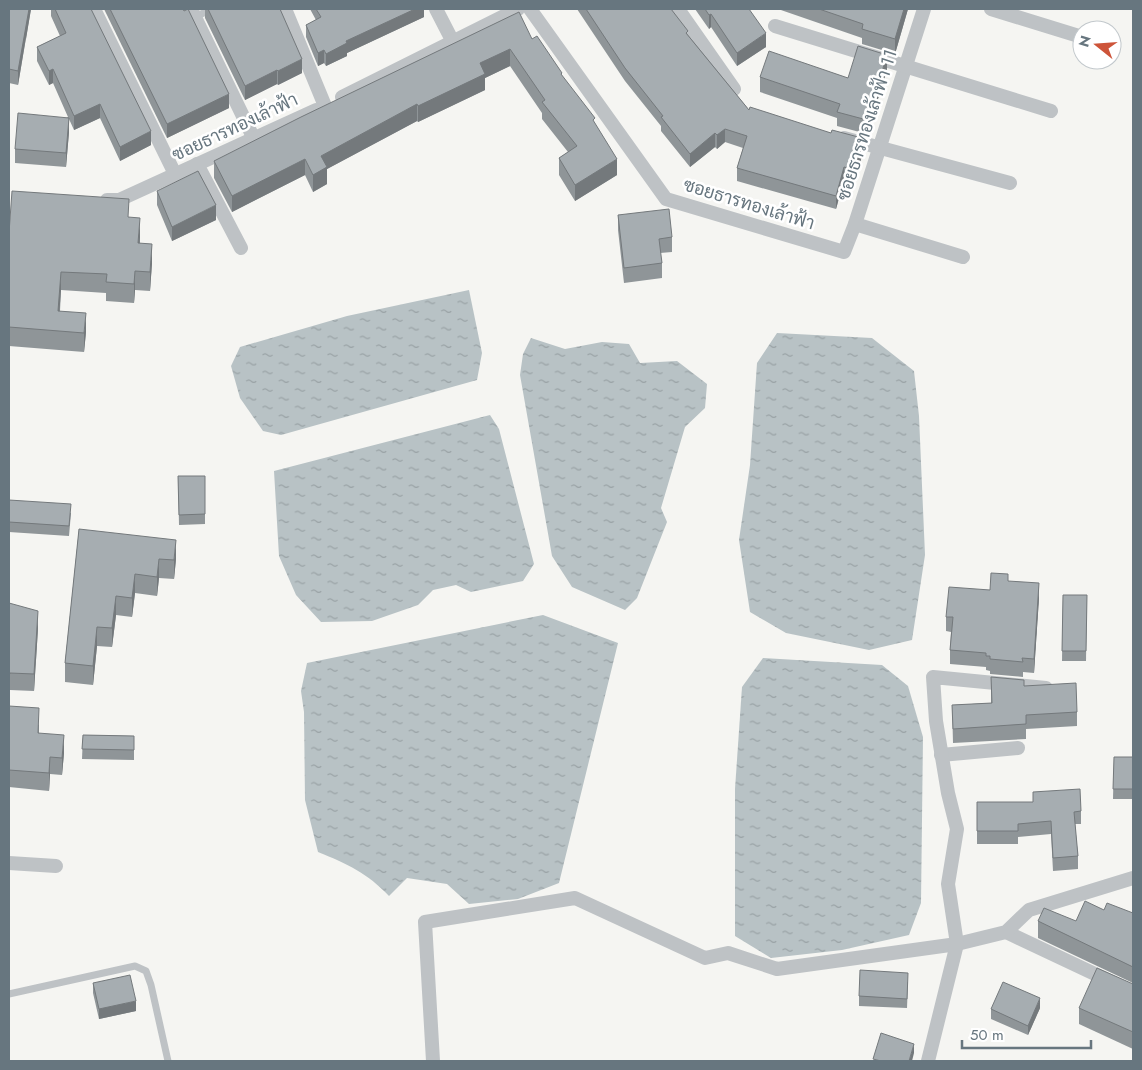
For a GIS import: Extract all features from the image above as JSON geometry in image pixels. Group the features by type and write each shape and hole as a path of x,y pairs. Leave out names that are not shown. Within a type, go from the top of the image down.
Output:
{"street":[{"path":"94,9 175,174"},
{"path":"285,9 325,106"},
{"path":"436,9 453,42"},
{"name":"ซอยธารทองเล้าฟ้า","path":"92,199 119,200 325,106 518,9"},
{"name":"ซอยธารทองเล้าฟ้า","path":"530,9 666,199 844,252"},
{"path":"678,9 734,89"},
{"name":"ซอยธารทองเล้าฟ้า 11","path":"844,252 855,224 924,9"},
{"path":"991,9 1072,34"},
{"path":"193,13 254,139"},
{"path":"775,26 1051,111"},
{"path":"833,134 1010,183"},
{"path":"197,164 241,248"},
{"path":"855,224 963,257"},
{"path":"928,1061 957,944 948,884 957,829 941,755 936,721 933,677 1061,689"},
{"path":"941,755 1018,748"},
{"path":"9,863 56,866"},
{"path":"433,1061 425,922 575,898 705,958 728,953 777,969 957,944 1006,932 1029,910 1133,878"},
{"path":"1006,932 1133,992"}],"lane":[{"path":"193,13 212,9"},
{"path":"9,994 136,966 146,971 168,1061"}],"water":[{"path":"469,290 482,353 477,380 281,435 263,431 240,398 231,366 240,347 347,316"},
{"path":"777,333 872,338 914,371 919,416 925,555 912,640 869,650 786,633 750,612 739,540 750,465 757,363"},
{"path":"531,338 565,349 602,342 629,344 640,363 677,361 707,384 705,408 685,427 661,508 667,522 637,598 625,610 572,587 552,556 520,375 523,354"},
{"path":"490,415 499,429 534,564 523,581 471,592 456,585 433,590 418,605 372,621 321,622 296,595 279,556 274,471"},
{"path":"543,615 618,643 559,883 518,899 469,904 447,884 407,878 389,896 373,881 356,870 318,852 305,800 304,712 301,691 307,663"},
{"path":"763,658 882,665 908,686 923,737 921,903 909,935 842,950 771,958 735,936 735,789 742,687"}],"building":[{"path":"9,9 29,9 18,71 9,69"},
{"path":"55,9 91,9 151,131 120,147 100,104 74,116 53,69 49,71 37,47 66,33"},
{"path":"110,9 183,9 184,11 188,9 229,94 167,124"},
{"path":"208,9 280,9 302,59 245,86"},
{"path":"316,9 415,9 346,41 347,43 326,54 324,50 318,53 306,25 321,17"},
{"path":"586,9 671,9 688,31 686,33 749,110 750,107 831,133 832,130 862,138 854,170 844,167 836,196 737,168 747,136 725,129 717,135 715,133 690,154 625,68"},
{"path":"705,9 749,9 766,33 737,53 711,14 709,15"},
{"path":"819,9 904,9 895,39 862,29 863,24"},
{"path":"519,12 532,39 537,36 561,74 595,118 593,120 617,159 575,185 559,158 577,146 542,102 545,100 510,49 480,63 485,74 418,106 417,104 321,156 327,167 313,175 305,159 232,196 214,161"},
{"path":"858,46 887,55 867,120 837,112 840,104 760,77 769,51 848,78"},
{"path":"18,113 69,118 66,153 15,149"},
{"path":"198,171 216,205 172,227 157,191"},
{"path":"12,191 129,199 128,217 140,218 138,243 152,244 150,272 135,271 134,284 106,282 107,274 61,272 58,311 86,313 84,333 9,327 9,233"},
{"path":"669,209 672,237 659,239 662,263 624,268 618,215"},
{"path":"178,476 205,476 205,514 179,515"},
{"path":"9,500 71,504 69,526 9,522"},
{"path":"79,529 176,540 174,560 159,559 157,577 135,574 132,598 116,596 112,628 97,627 93,666 65,663"},
{"path":"991,573 1008,574 1008,581 1039,583 1034,659 1022,658 1023,662 990,659 990,656 986,656 986,653 950,650 953,617 946,617 949,587 990,590"},
{"path":"1063,595 1087,595 1086,651 1062,651"},
{"path":"9,603 38,611 34,674 10,673 9,676"},
{"path":"991,677 1024,680 1024,686 1076,683 1077,712 1026,715 1026,724 953,729 952,705 992,703"},
{"path":"9,706 39,708 38,733 64,735 62,758 50,757 49,773 9,770"},
{"path":"83,735 134,736 134,750 82,749"},
{"path":"1114,757 1133,757 1133,789 1113,789"},
{"path":"1080,789 1081,811 1074,812 1078,856 1053,858 1051,821 1018,824 1018,831 977,831 977,802 1033,802 1033,792"},
{"path":"1085,901 1104,910 1107,903 1133,913 1133,967 1038,921 1044,908 1076,921"},
{"path":"1097,968 1133,984 1133,1032 1079,1008"},
{"path":"860,970 908,973 907,999 859,996"},
{"path":"130,975 136,1001 99,1009 93,983"},
{"path":"1003,982 1040,998 1028,1026 991,1009"},
{"path":"881,1033 914,1044 909,1061 881,1061 873,1059"}]}
